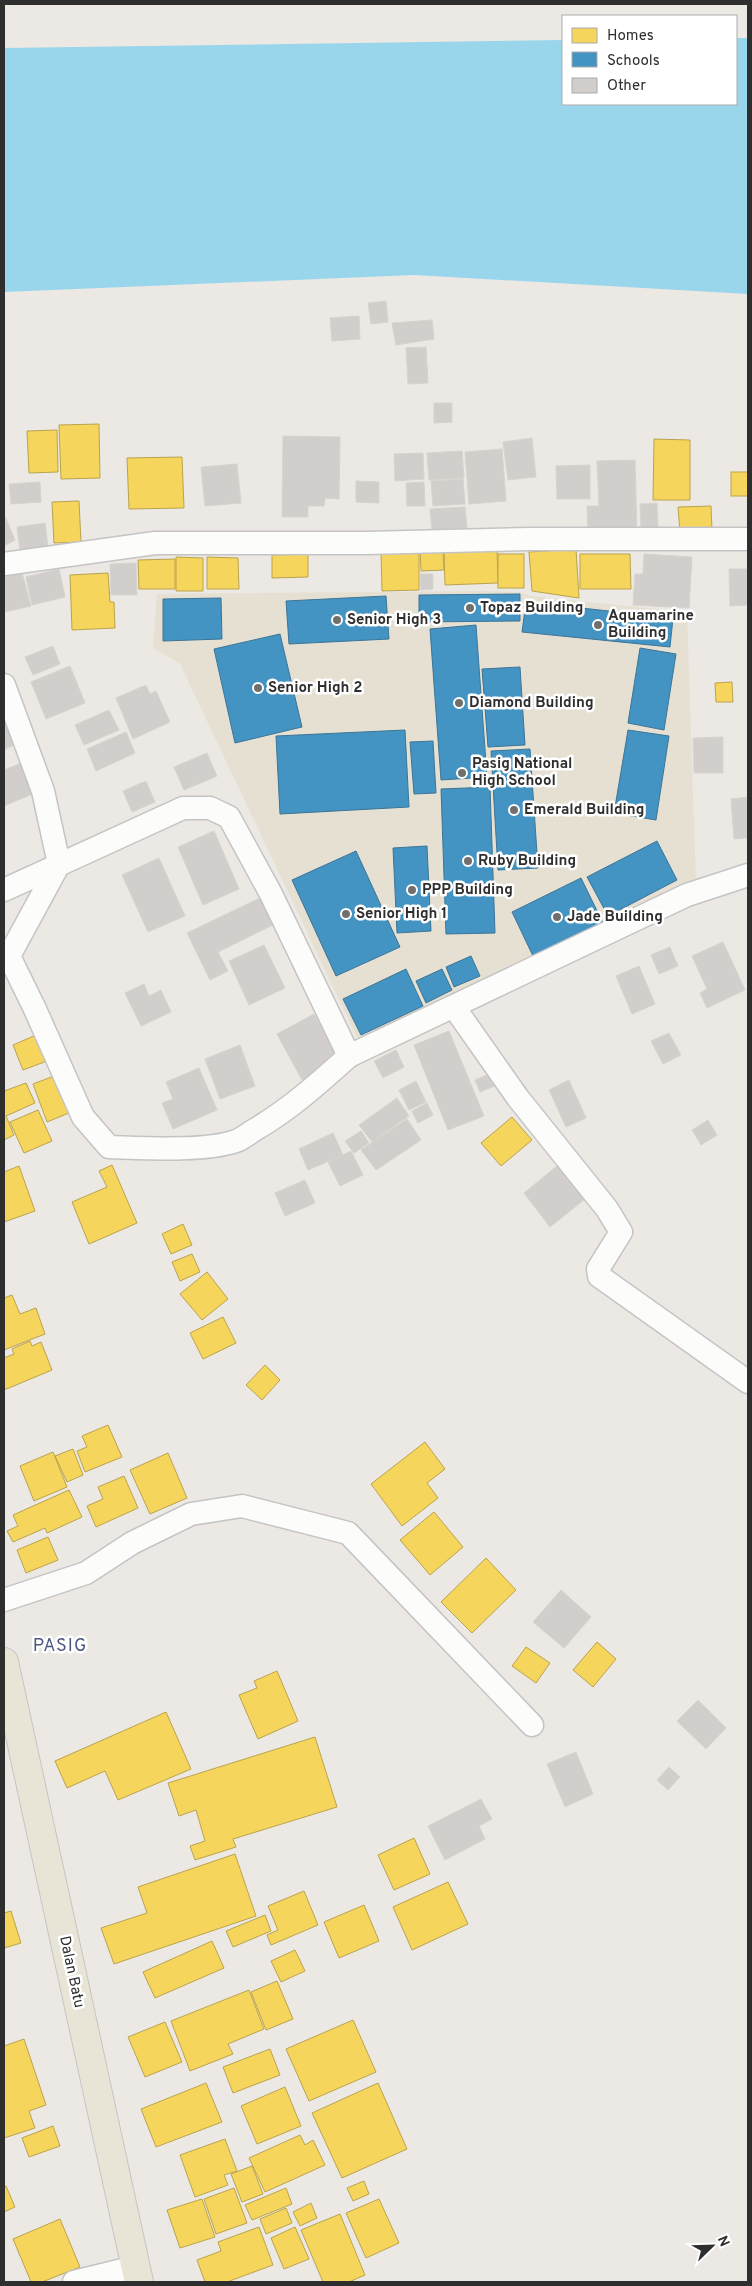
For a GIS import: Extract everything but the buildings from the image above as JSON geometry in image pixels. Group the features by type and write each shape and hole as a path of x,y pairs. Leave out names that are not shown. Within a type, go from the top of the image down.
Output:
{"main road":[{"name":"Dalan Batu","path":"4,1662 137,2275"}],"street":[{"path":"4,564 155,543 748,539"},
{"path":"4,685 43,791 59,864 6,959 34,1007 83,1117 109,1147 201,1147 236,1141 274,1119 305,1096 349,1056 687,895 748,875"},
{"path":"4,890 183,808 210,808 229,817 272,894 349,1056"},
{"path":"454,1007 518,1098 607,1209 621,1232 598,1269 599,1276 748,1382"},
{"path":"4,1600 86,1573 132,1543 191,1514 242,1506 348,1533 532,1725"},
{"path":"74,2282 137,2275"}],"shaded area":[{"name":"Pasig National High School","path":"520,592 530,596 687,612 696,883 358,1040 180,664 153,648 157,594"}],"water":[{"path":"737,38 748,38 748,294 414,275 4,292 4,48 562,40 562,105 737,105"}],"place":[{"name":"Topaz Building","path":"470,608"},
{"name":"Senior High 3","path":"337,620"},
{"name":"Aquamarine Building","path":"598,625"},
{"name":"Senior High 2","path":"258,688"},
{"name":"Diamond Building","path":"459,703"},
{"name":"Pasig National High School","path":"462,773"},
{"name":"Emerald Building","path":"514,810"},
{"name":"Ruby Building","path":"468,861"},
{"name":"PPP Building","path":"412,890"},
{"name":"Senior High 1","path":"346,914"},
{"name":"Jade Building","path":"557,917"}],"district":[{"name":"PASIG","path":"60,1646"}]}
